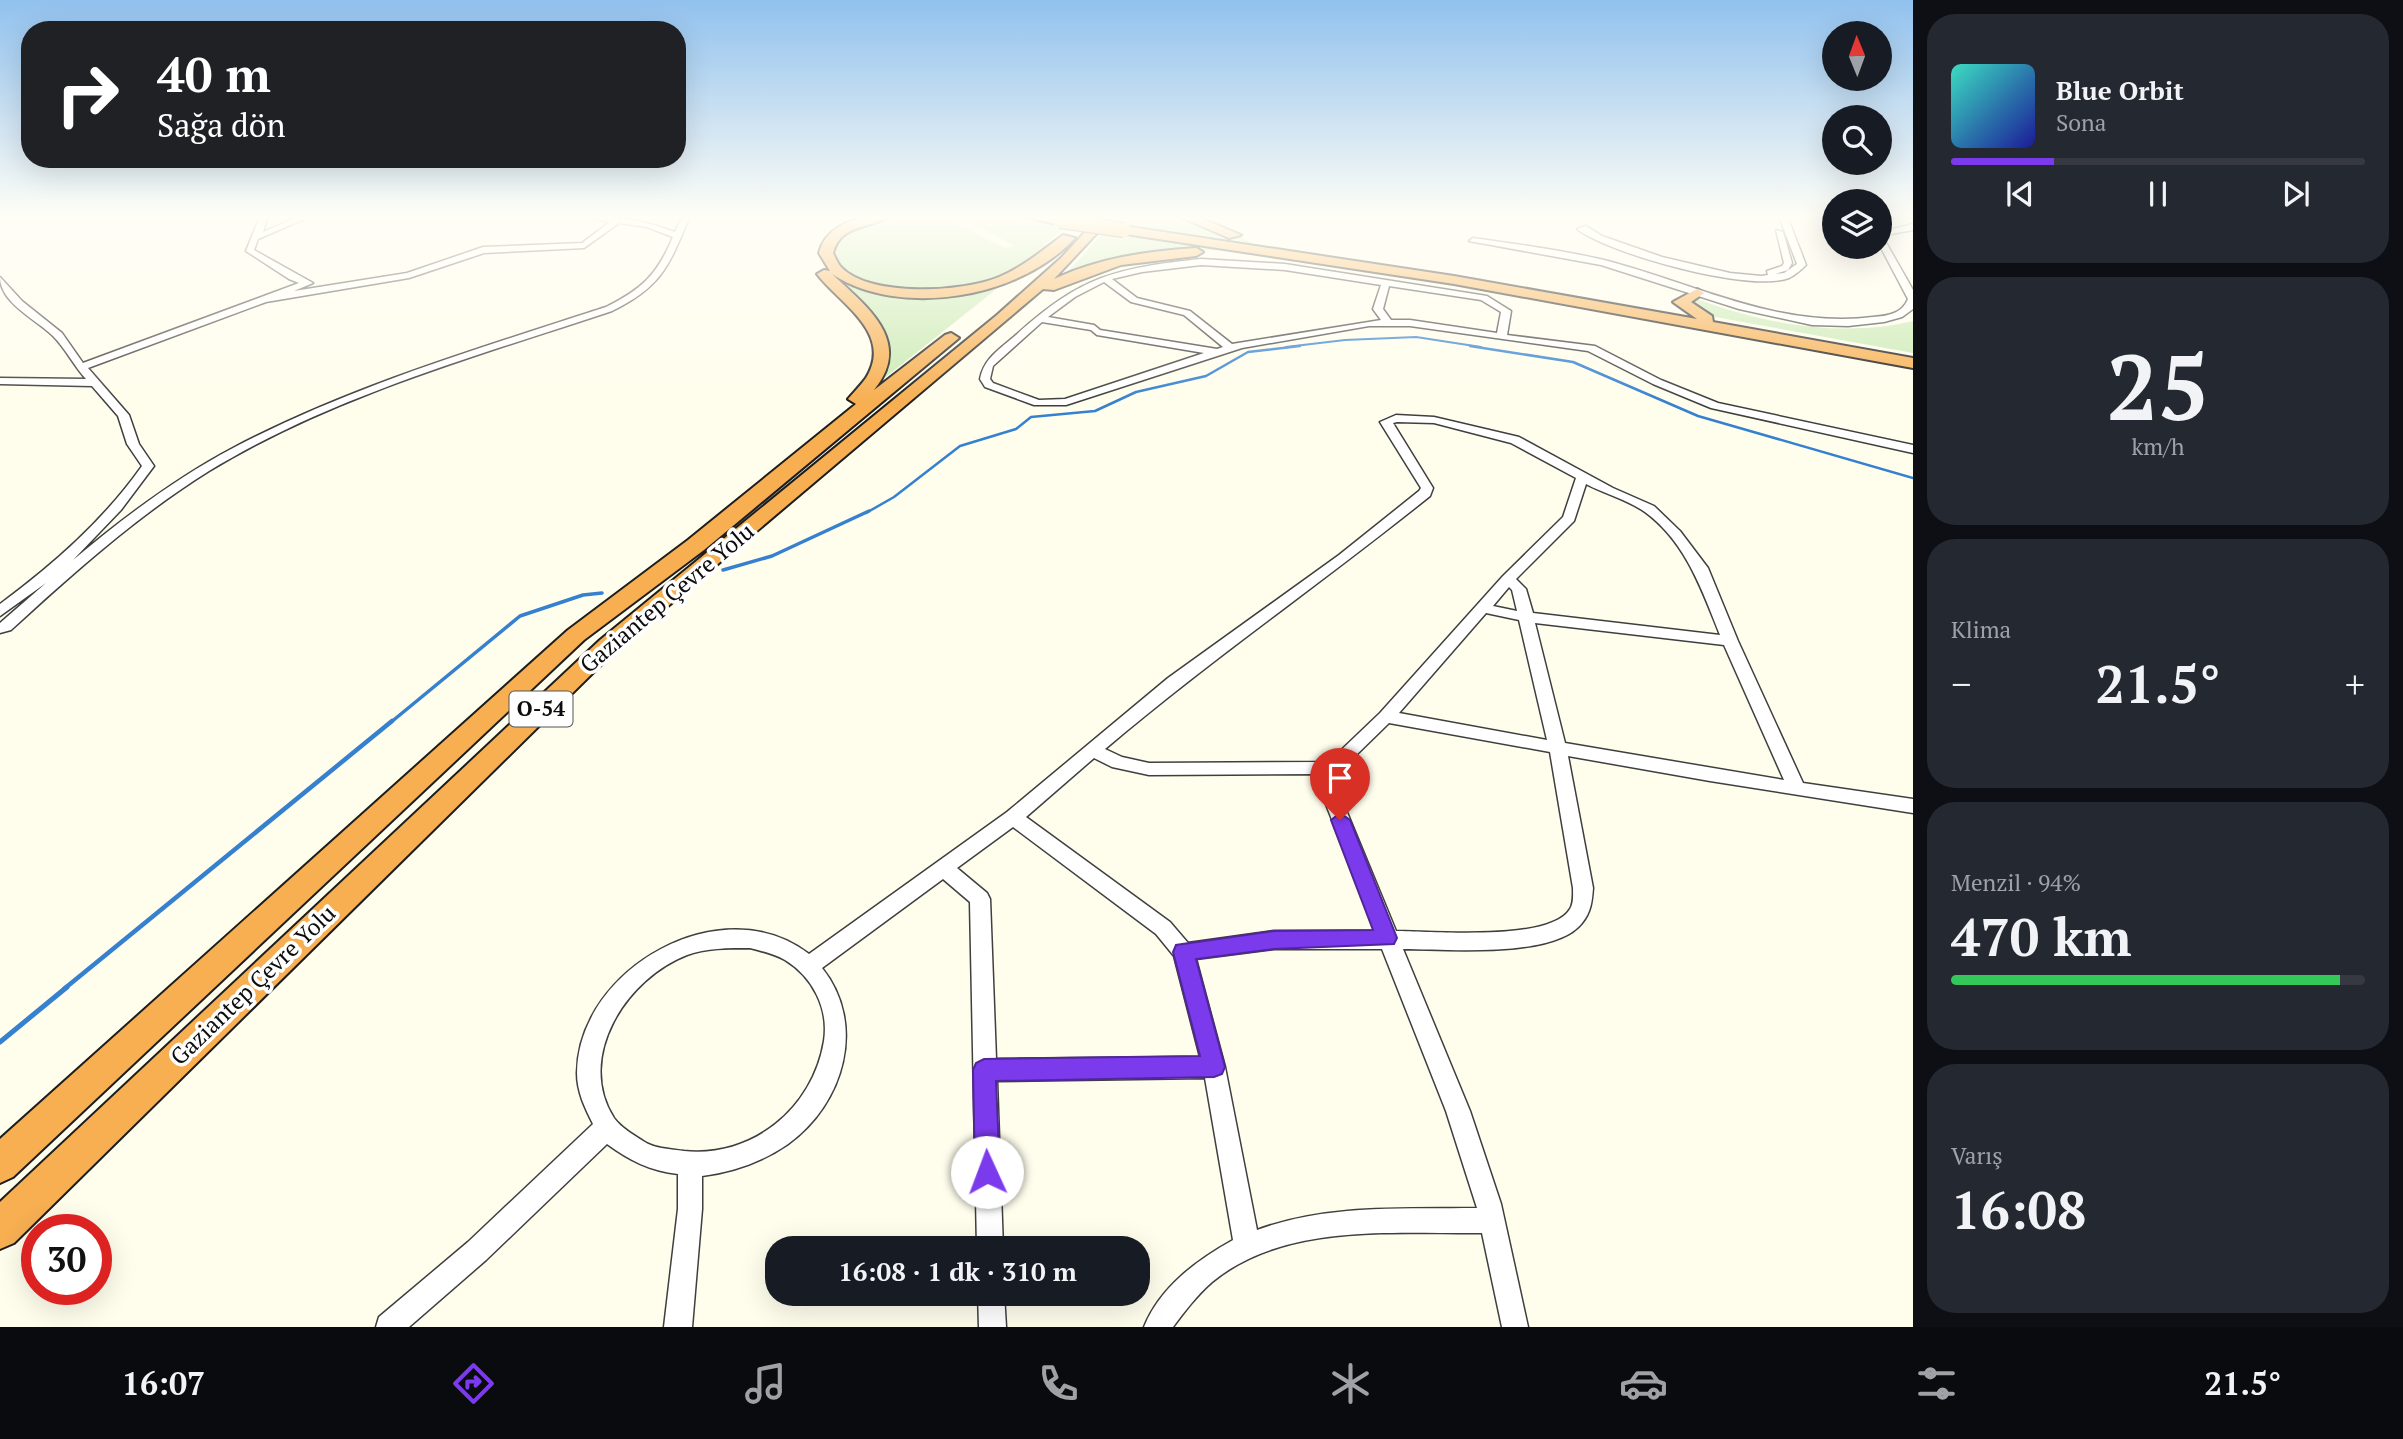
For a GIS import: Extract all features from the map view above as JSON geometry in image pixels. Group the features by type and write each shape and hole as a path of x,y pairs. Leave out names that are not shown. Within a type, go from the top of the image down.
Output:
{"highway":[{"path":"817,443 829,424 868,388 882,359 879,333 872,320 828,278"},
{"path":"854,278 895,291 945,293 989,286 1010,278"},
{"name":"Gaziantep Çevre Yolu","path":"0,1164 576,635 696,545 817,443 950,339 1009,278"},
{"name":"Gaziantep Çevre Yolu","path":"0,1229 608,645 1047,278"},
{"path":"1002,318 1068,278"},
{"path":"1446,278 1913,363"},
{"path":"1455,278 1711,320 1913,358"},
{"path":"1698,293 1680,302 1691,312 1711,320"}],"street":[{"path":"80,367 309,283 295,278"},
{"path":"266,299 392,278"},
{"path":"0,628 6,627 102,545 171,492 236,452 373,389 625,302 642,293 656,278"},
{"path":"1109,278 1083,288 988,365 985,379 989,385 998,391 1038,403 1066,402 1261,340 1387,322 1591,348 1657,382 1715,407 1913,449"},
{"path":"1359,278 1492,302 1506,312 1502,337"},
{"path":"1649,278 1768,314 1845,322 1891,318 1907,310 1913,299 1902,278"},
{"path":"1104,279 1134,300 1183,311 1230,348"},
{"path":"0,280 19,303 58,335 80,367 123,415 133,444 148,466 130,494 92,535 0,611"},
{"path":"1386,282 1378,309 1387,322"},
{"path":"1042,319 1094,328 1097,332"},
{"path":"1032,327 1089,336 1097,332 1219,352"},
{"path":"0,381 96,383"},
{"path":"809,966 1013,817 1095,751 1174,682 1344,558 1425,493 1427,488 1387,420 1434,420 1477,429 1525,445 1582,478 1649,509 1675,534 1701,568 1730,640 1797,788"},
{"path":"1095,751 1118,763 1149,769 1320,768 1343,758 1385,718 1508,579 1569,518 1582,478"},
{"path":"1183,952 1274,940 1473,940 1542,937 1561,930 1575,920 1583,905 1585,888 1526,617 1518,586 1508,579"},
{"path":"0,595 20,596"},
{"path":"1482,608 1526,617 1730,640"},
{"path":"1385,718 1913,806"},
{"path":"1320,768 1458,1111 1493,1220 1515,1327"},
{"path":"1013,817 1163,928 1183,952 1214,1067 1247,1245"},
{"path":"943,867 980,899 990,1236"},
{"path":"750,939 782,948 809,966 827,990 837,1020 836,1053 824,1087 801,1118 769,1144 730,1160 690,1166 642,1155 606,1128 591,1096 588,1060 598,1025 618,993 646,967 679,949 715,940 750,939"},
{"path":"984,1070 1214,1067"},
{"path":"389,1327 477,1251 606,1128"},
{"path":"678,1327 690,1209 690,1166"},
{"path":"1157,1327 1184,1290 1210,1267 1247,1245 1275,1234 1316,1226 1493,1220"},
{"path":"991,1306 992,1327"}],"green space":[{"path":"835,278 903,291 990,288 1004,283 877,384 886,338 882,327"},
{"path":"861,278 997,278 968,287 918,291 869,282"},
{"path":"1697,299 1749,315 1803,326 1859,328 1913,321 1913,353 1710,316 1685,303"}],"waterway":[{"path":"1286,347 1345,340 1416,337 1481,347"},
{"path":"866,513 894,497 960,446 1016,429 1031,417 1095,411 1136,392 1206,376 1248,352 1300,346"},
{"path":"1470,346 1573,362 1698,416 1913,478"},
{"path":"723,570 772,556 869,511"},
{"path":"390,723 520,616 583,595 602,593"},
{"path":"64,989 392,721"},
{"path":"0,1042 67,987"}],"route":[{"path":"987,1172 984,1070 1214,1067 1183,952 1274,940 1387,938 1340,820"}]}
